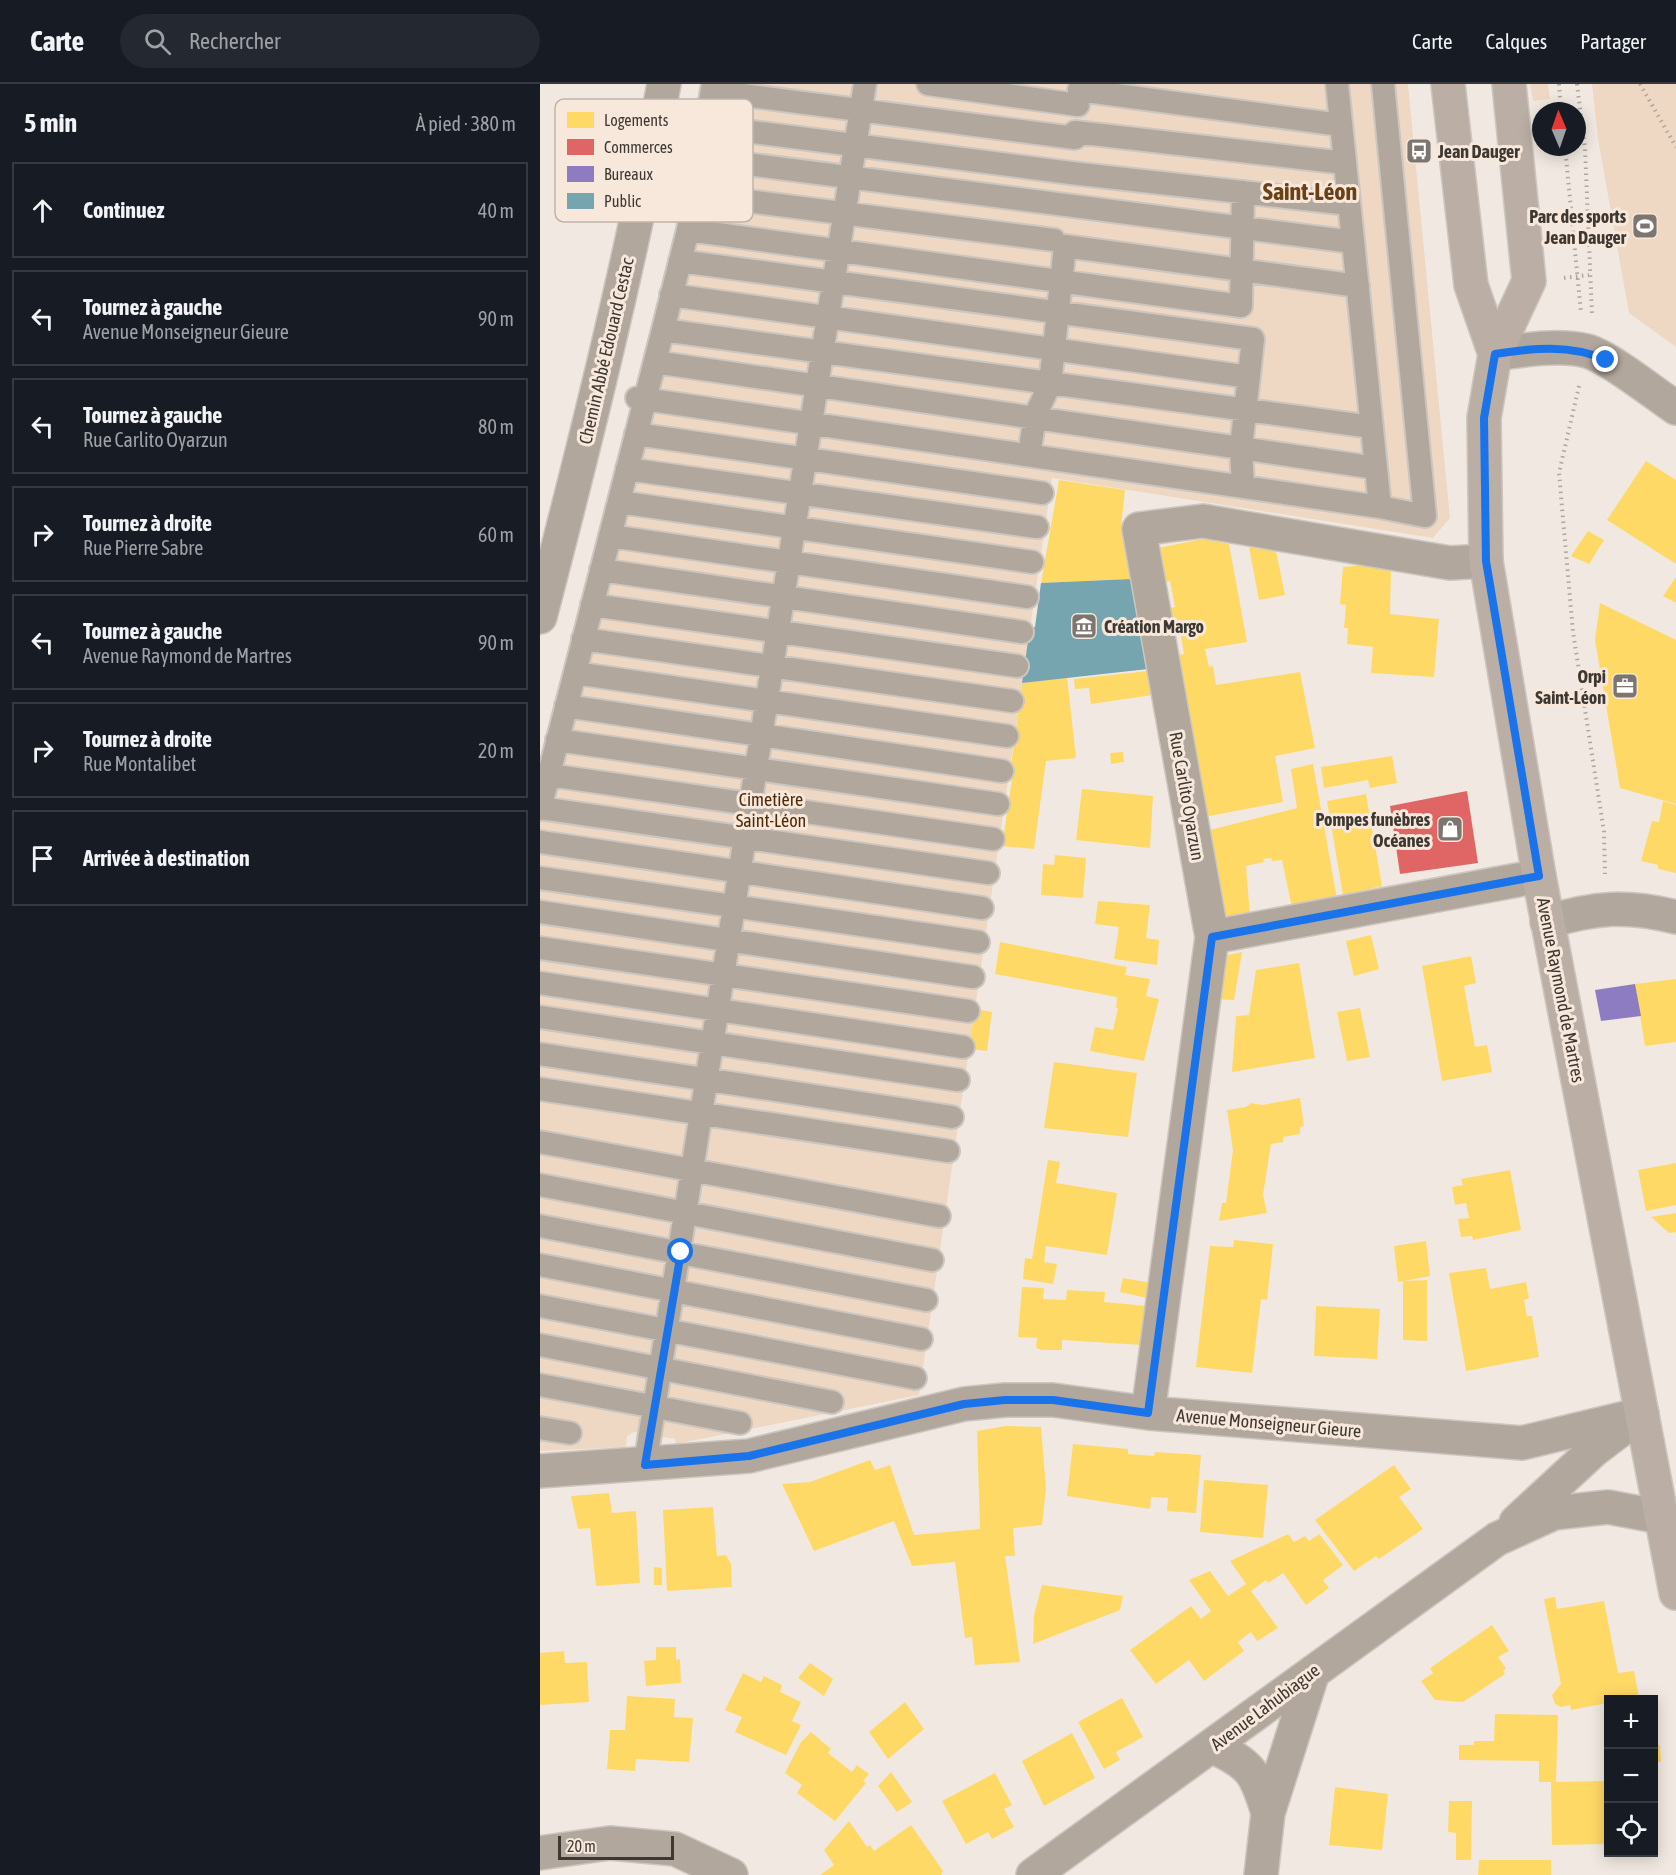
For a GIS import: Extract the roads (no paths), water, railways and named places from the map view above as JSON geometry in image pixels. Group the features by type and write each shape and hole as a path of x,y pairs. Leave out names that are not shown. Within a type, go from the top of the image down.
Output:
{"main road":[{"name":"Avenue Raymond de Martres","path":"1448,84 1471,285 1495,354"},
{"name":"Avenue Raymond de Martres","path":"1509,84 1529,281 1495,354 1484,418 1486,561 1547,922 1676,1593"}],"street":[{"name":"Chemin Abbé Edouard Cestac","path":"661,99 664,84"},
{"name":"Chemin Abbé Edouard Cestac","path":"540,617 602,377 637,222"},
{"path":"1495,354 1589,337 1606,360 1676,408"},
{"name":"Rue Carlito Oyarzun","path":"1148,1413 1212,937 1138,530 1203,521 1450,563 1486,561"},
{"path":"1212,937 1539,876"},
{"path":"1547,922 1580,911 1606,909 1643,909 1676,917"},
{"name":"Avenue Monseigneur Gieure","path":"540,1471 749,1456 964,1404 1005,1400 1053,1400 1148,1413 1522,1443 1642,1414"},
{"name":"Avenue Lahubiague","path":"1033,1875 1213,1747 1312,1672 1497,1539 1594,1450 1642,1414"},
{"name":"Avenue Lahubiague","path":"1497,1539 1554,1513 1608,1507 1661,1517"},
{"path":"1261,1875 1268,1813 1312,1672"},
{"path":"1213,1747 1247,1765 1258,1779 1268,1813"},
{"path":"540,1853 610,1843 675,1849 731,1875"}],"lane":[{"path":"645,1465 681,1252 865,84"},
{"path":"928,84 1079,93 1341,125"},
{"path":"641,399 1380,507 1425,516 1383,84"},
{"path":"1331,85 1341,125 1346,163 1380,507"},
{"path":"712,88 861,111 1346,163"},
{"path":"1067,209 1079,93"},
{"path":"753,132 1071,173 1349,204"},
{"path":"753,165 1067,209 1353,242"},
{"path":"1243,192 1241,306 1253,321 1253,339 1241,448 1243,487"},
{"path":"753,202 1358,286"},
{"path":"1059,243 1080,239 1084,230 1076,214 1067,209"},
{"path":"689,222 655,362 641,399 636,434 540,808 988,873"},
{"path":"688,230 1241,306"},
{"path":"1029,455 1035,416 1050,384 1061,281 1059,243"},
{"path":"680,261 1253,339"},
{"path":"671,295 1249,377"},
{"path":"663,330 1372,427"},
{"path":"655,362 1035,416 1376,468"},
{"path":"636,434 1042,493"},
{"path":"627,469 1037,526"},
{"path":"619,502 1032,562"},
{"path":"610,536 1027,597"},
{"path":"601,570 1022,632"},
{"path":"592,605 1017,666"},
{"path":"583,639 1012,701"},
{"path":"575,673 1007,736"},
{"path":"566,706 1002,771"},
{"path":"557,740 998,804"},
{"path":"549,775 993,839"},
{"path":"540,842 982,908"},
{"path":"540,878 978,942"},
{"path":"540,912 973,977"},
{"path":"540,948 968,1011"},
{"path":"540,983 963,1047"},
{"path":"540,1017 958,1080"},
{"path":"540,1054 952,1117"},
{"path":"540,1089 948,1151"},
{"path":"540,1142 939,1216"},
{"path":"540,1185 932,1260"},
{"path":"540,1226 926,1300"},
{"path":"540,1265 921,1339"},
{"path":"540,1306 915,1378"},
{"path":"540,1345 832,1401"},
{"path":"540,1385 740,1424"},
{"path":"540,1428 570,1433"}],"place":[{"name":"Jean Dauger","path":"1419,151"},
{"name":"Parc des sports Jean Dauger","path":"1645,226"},
{"name":"Création Margo","path":"1084,626"},
{"name":"Orpi Saint-Léon","path":"1625,686"},
{"name":"Pompes funèbres Océanes","path":"1450,829"}],"district":[{"name":"Saint-Léon","path":"1310,191"}],"park label":[{"name":"Cimetière Saint-Léon","path":"771,809"}]}
